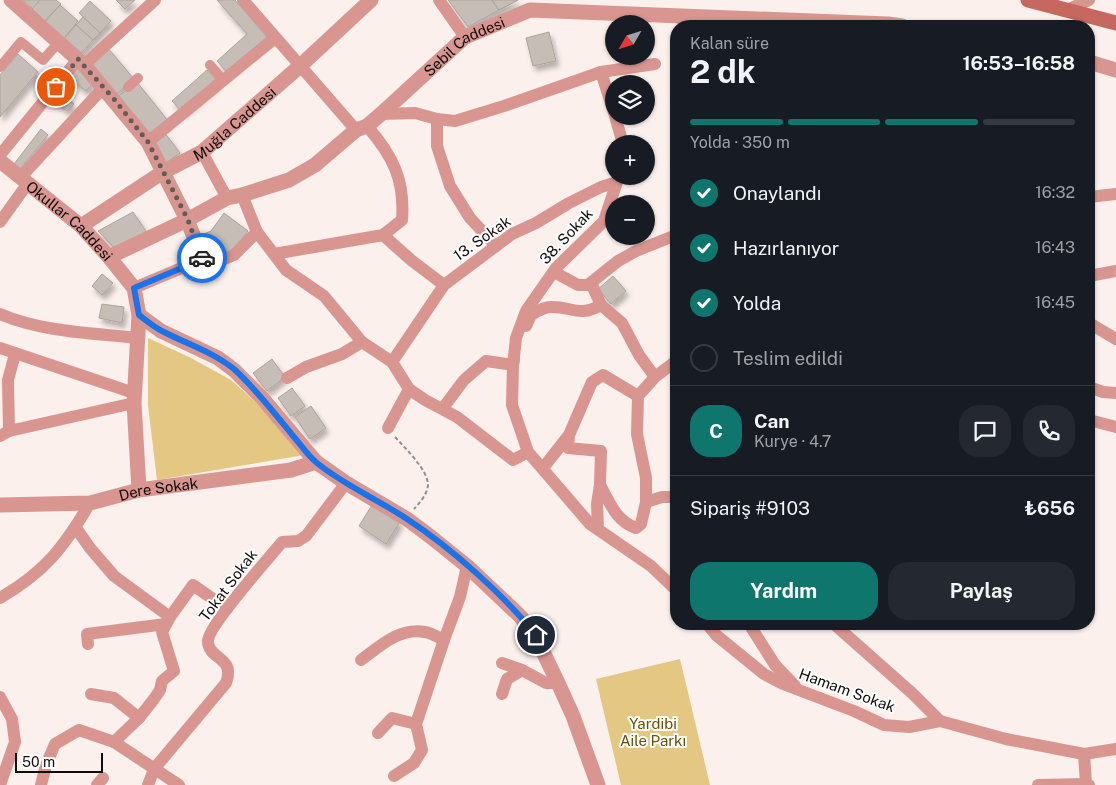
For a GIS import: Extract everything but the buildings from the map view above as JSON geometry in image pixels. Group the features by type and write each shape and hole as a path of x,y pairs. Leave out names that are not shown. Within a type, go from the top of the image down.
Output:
{"main road":[{"path":"1028,0 1116,23"}],"street":[{"path":"11,0 81,62 104,87 148,142 188,220 203,259"},
{"path":"0,155 81,62 155,0"},
{"path":"243,0 300,66 361,128 388,152 396,168 404,201 402,220 383,235 274,254"},
{"name":"Muğla Caddesi","path":"81,226 163,172 202,152 300,66 371,0"},
{"path":"439,0 465,37"},
{"path":"1067,10 1089,0"},
{"name":"Sebil Caddesi","path":"110,257 234,197 289,180 315,165 381,114 465,37 530,5 813,20"},
{"path":"148,142 275,38"},
{"path":"0,66 21,42 43,60 59,42"},
{"path":"1095,64 1116,70"},
{"path":"210,65 224,80"},
{"path":"381,114 416,113 437,119 455,121 601,72 648,65"},
{"path":"601,72 605,85"},
{"path":"128,87 138,78"},
{"path":"0,222 24,180 104,87"},
{"path":"437,119 437,146 450,186 470,218 496,246"},
{"path":"202,152 257,232 286,270 324,296 362,342 392,362 409,389 443,408 513,460 528,452 582,517 651,566 670,584"},
{"name":"Okullar Caddesi","path":"0,161 81,226 110,257 134,288"},
{"name":"13. Sokak","path":"392,362 444,285 512,234 536,224 568,204 605,185"},
{"name":"38. Sokak","path":"528,452 512,405 512,365 516,338 526,311 554,272 604,221 616,185"},
{"path":"1095,196 1116,194"},
{"path":"140,490 134,398 139,315 134,288 203,259 208,259 212,264 234,255 257,232"},
{"path":"383,235 411,260 444,285"},
{"path":"554,272 578,285 588,285 636,251 670,237"},
{"path":"1095,275 1116,271"},
{"path":"591,283 602,305 622,323 639,356 655,377"},
{"path":"443,408 464,380 486,361 512,365 531,315 548,307 580,312 602,305"},
{"path":"0,314 11,319 42,327 137,338"},
{"path":"139,315 161,331 218,358 234,370 263,399 316,462 346,483 407,519 467,566 520,616 536,635 573,716 598,785"},
{"path":"1095,327 1116,339"},
{"path":"287,378 300,370 342,354 362,342"},
{"path":"0,348 134,398"},
{"path":"15,354 8,380 4,433 134,398"},
{"path":"600,485 614,512 625,524 636,528 640,524 646,502 646,478 637,434 638,396 655,377 670,366"},
{"path":"543,468 569,436 592,382 603,375 638,396"},
{"path":"388,428 409,389"},
{"path":"1095,389 1116,393"},
{"path":"1095,422 1116,427"},
{"path":"569,436 568,448 601,451 600,485 597,504 598,530"},
{"name":"Dere Sokak","path":"0,505 90,503 140,490 291,470 316,462"},
{"name":"Tokat Sokak","path":"154,770 226,683 229,674 228,666 210,650 208,644 209,637 227,609 282,542 298,542 306,536 346,483"},
{"path":"646,502 662,497 670,497"},
{"path":"0,598 15,590 54,557 76,528 90,503"},
{"path":"76,528 114,576 168,620"},
{"path":"394,776 414,763 422,750 416,724 460,597 467,566"},
{"path":"114,742 139,718 157,695 162,681 174,671 162,632 168,620 193,585 227,609"},
{"path":"88,644 87,634 168,620"},
{"name":"Hamam Sokak","path":"712,630 764,674 884,724 909,727 940,721 1006,738 1084,754"},
{"path":"753,630 775,665 797,688"},
{"path":"841,630 913,694 940,721"},
{"path":"361,660 394,636 408,632 425,632 444,640"},
{"path":"502,663 522,670 546,682 558,683"},
{"path":"502,694 507,679 522,670"},
{"path":"91,694 114,698 139,718"},
{"path":"0,697 12,719 15,742 0,785"},
{"path":"378,733 392,718 416,724"},
{"path":"12,719 24,725"},
{"path":"40,784 56,744 78,730 114,742 178,785"},
{"path":"1038,785 1088,785 1084,754 1116,749"},
{"path":"148,785 154,770"}],"path":[{"path":"388,428 427,476 428,486 424,497 407,519"}],"green space":[{"path":"148,338 189,357 231,380 273,418 304,455 157,480 148,405"},
{"name":"Yardibi Aile Parkı","path":"680,659 710,785 621,785 596,679"}],"way so far":[{"path":"56,87 78,59 104,87 148,142 188,220 202,258"}],"route":[{"path":"202,258 134,288 139,315 161,331 218,358 234,370 263,399 316,462 431,536 503,599 536,635"}]}
